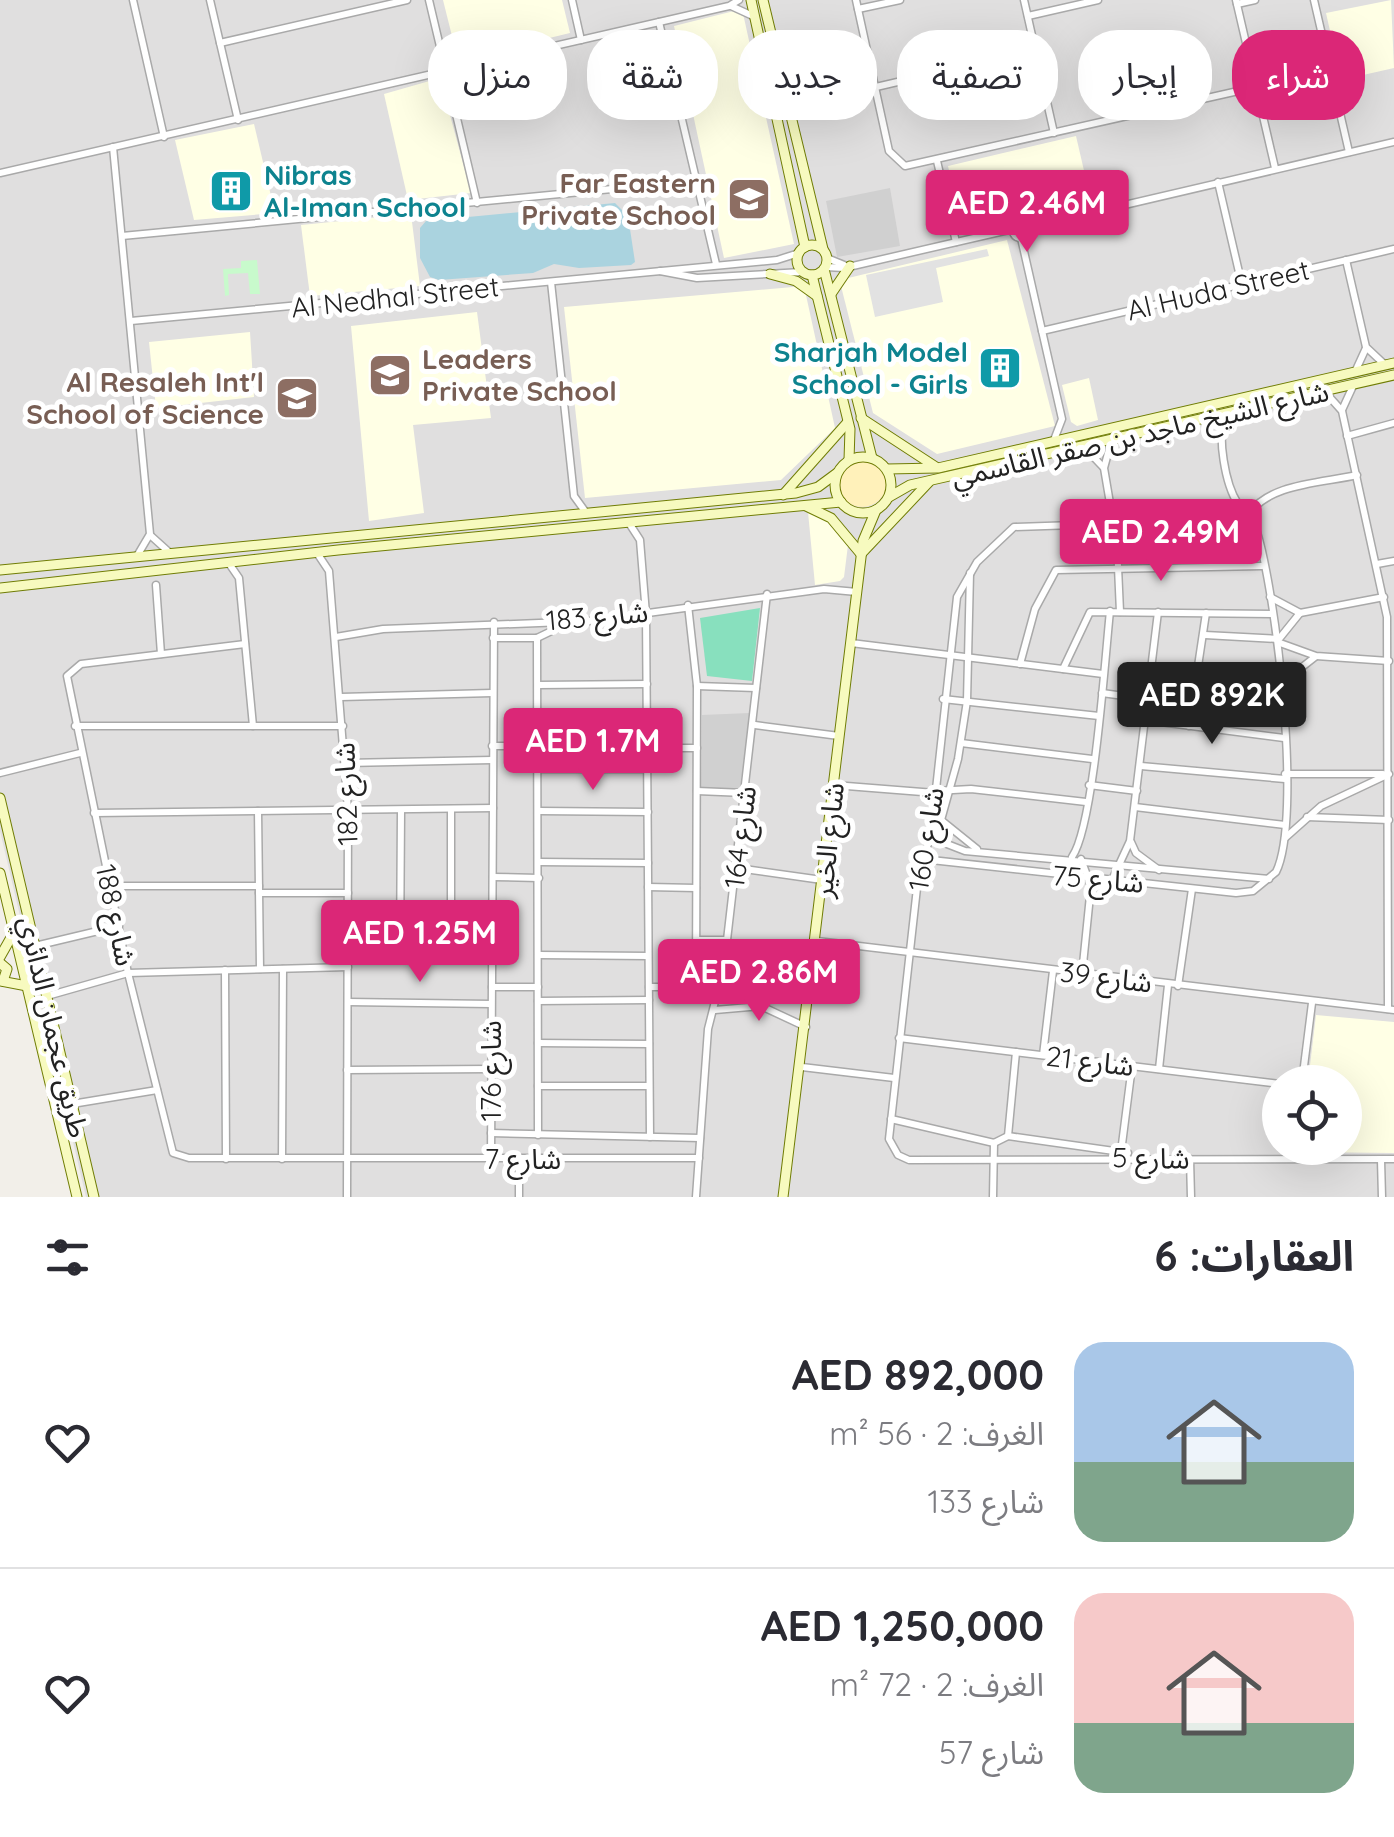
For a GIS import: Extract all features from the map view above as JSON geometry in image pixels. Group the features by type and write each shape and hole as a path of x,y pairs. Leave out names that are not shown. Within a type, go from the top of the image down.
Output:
{"street":[{"path":"133,0 164,136"},
{"path":"210,0 238,120"},
{"path":"220,43 407,0"},
{"path":"430,0 437,30"},
{"path":"572,0 581,40"},
{"path":"567,43 730,6 739,0"},
{"path":"0,570 782,495 811,490 837,474 849,460 848,420 818,297 807,274 751,0"},
{"path":"764,0 771,30"},
{"path":"863,30 857,4 900,0"},
{"path":"1024,0 1031,30"},
{"path":"1028,16 1098,0"},
{"path":"1243,30 1236,2 1255,0"},
{"path":"1314,0 1350,152"},
{"path":"730,6 755,16"},
{"path":"659,22 716,264"},
{"path":"0,174 428,76"},
{"path":"877,91 897,162 925,163 1232,92"},
{"path":"457,120 476,204"},
{"path":"791,120 859,416 872,458 887,469 892,483 889,497 876,510 850,510"},
{"path":"1051,120 1054,133"},
{"path":"1263,120 1274,168"},
{"path":"802,250 825,261 850,266 1013,229 1018,224 1026,228 1394,142"},
{"path":"113,148 150,534 135,557"},
{"path":"937,160 956,242"},
{"path":"122,236 696,181"},
{"path":"1218,182 1242,285"},
{"path":"1021,238 1026,228"},
{"path":"1013,229 1021,238 1062,418 1082,436"},
{"name":"Al Huda Street","path":"1042,331 1394,249"},
{"name":"Al Nedhal Street","path":"130,321 776,260 802,250"},
{"path":"1346,260 1366,347 1355,372"},
{"path":"807,274 825,261"},
{"path":"831,294 850,266"},
{"name":"Al Nedhal Street","path":"659,271 696,278 807,274"},
{"path":"770,274 796,280 818,297"},
{"path":"551,282 574,496 588,514"},
{"path":"1366,347 1390,363"},
{"name":"شارع الشيخ ماجد بن صقر القاسمي","path":"887,469 938,468 1390,363"},
{"name":"شارع الشيخ ماجد بن صقر القاسمي","path":"889,497 902,488 1394,375"},
{"path":"1354,385 1344,396 1342,411 1390,616 1391,1010"},
{"path":"1324,392 1342,411"},
{"path":"931,828 947,844 965,851 1270,879 1280,866 1285,825 1284,693 1279,641 1250,517 1235,499 1220,436 1225,415"},
{"path":"859,416 938,468"},
{"path":"1052,442 1062,418"},
{"path":"1205,419 1220,436"},
{"path":"782,495 832,444 848,420"},
{"path":"1347,436 1394,423"},
{"path":"1111,442 1104,468 1120,566 1120,612"},
{"path":"1085,448 1104,468"},
{"path":"849,460 872,458"},
{"path":"837,474 835,485 840,502 850,510 863,541"},
{"path":"1250,517 1259,502 1274,493 1357,475"},
{"path":"799,504 831,518 861,554 928,482"},
{"path":"559,516 574,496"},
{"path":"0,588 16,583 338,550 840,502"},
{"name":"شارع الخير","path":"785,1195 861,554 876,510"},
{"path":"941,820 967,702 970,572 1014,527 1250,517"},
{"path":"640,540 650,520"},
{"path":"628,523 640,540 646,614 650,1137"},
{"path":"150,534 171,554"},
{"name":"شارع 182","path":"329,571 338,550"},
{"name":"شارع 182","path":"317,553 329,571 346,763 347,1197"},
{"path":"239,578 249,560"},
{"path":"1377,564 1394,561"},
{"path":"228,562 239,578 253,726"},
{"path":"1020,664 1038,602 1050,574 1060,569 1262,566"},
{"name":"شارع 160","path":"890,1119 922,859 931,828 954,607 970,572"},
{"path":"156,585 161,654 245,644"},
{"name":"شارع 183","path":"336,637 370,630 494,622 569,622 832,588 858,593"},
{"name":"شارع 164","path":"696,1197 714,1010 721,987 737,868 766,594"},
{"path":"1268,596 1300,613 1384,597"},
{"path":"688,606 697,686 696,987"},
{"path":"1071,858 1080,843 1110,612"},
{"path":"1112,880 1130,841 1158,612"},
{"path":"1188,726 1206,613"},
{"path":"1279,641 1300,613"},
{"path":"1063,669 1087,615 1272,614"},
{"name":"شارع 176","path":"491,1159 494,622"},
{"path":"493,638 537,638 569,622"},
{"path":"1205,634 1279,641 1316,656 1389,662"},
{"path":"537,638 538,1135"},
{"path":"851,643 1103,674"},
{"name":"شارع 188","path":"161,654 81,664 67,676 128,973 173,1153"},
{"path":"1283,682 1316,656"},
{"path":"538,685 647,684"},
{"path":"1194,685 1284,693"},
{"path":"697,686 756,688"},
{"path":"341,697 492,693"},
{"path":"1102,693 1146,699"},
{"path":"943,699 1099,716"},
{"path":"1145,720 1284,738"},
{"path":"538,725 647,727"},
{"path":"754,725 840,736"},
{"path":"75,726 343,726"},
{"path":"961,743 1092,759"},
{"path":"492,746 538,746"},
{"path":"647,748 698,748"},
{"path":"0,773 80,753"},
{"path":"346,763 492,760"},
{"path":"1141,766 1284,777 1389,774"},
{"path":"538,768 647,769"},
{"path":"1284,839 1305,817 1354,787 1389,774"},
{"path":"834,785 935,792 950,789 1086,802"},
{"path":"1088,785 1137,791"},
{"path":"697,791 746,793"},
{"name":"طريق عجمان الدائري","path":"0,798 94,1197"},
{"path":"1135,807 1285,825"},
{"path":"94,813 493,808"},
{"path":"450,809 451,954"},
{"path":"258,811 260,970"},
{"path":"400,956 401,811"},
{"path":"538,811 648,812"},
{"path":"933,811 983,852"},
{"path":"1305,817 1388,820"},
{"path":"1130,841 1136,853 1159,870"},
{"path":"963,864 965,851"},
{"name":"شارع 75","path":"922,859 1090,880 1245,893 1270,879"},
{"path":"1081,859 1090,880 1082,974"},
{"path":"539,862 648,863"},
{"path":"737,868 823,880"},
{"name":"طريق عجمان الدائري","path":"0,872 77,1197"},
{"path":"492,876 539,878"},
{"path":"112,886 348,893"},
{"path":"648,887 696,888"},
{"path":"1178,986 1192,889"},
{"path":"35,946 119,926"},
{"path":"14,931 0,960 8,970 2,981 27,986"},
{"path":"697,940 726,940"},
{"name":"شارع 39","path":"818,942 1391,1010"},
{"path":"348,954 492,954"},
{"path":"539,955 648,956"},
{"path":"724,966 812,977"},
{"path":"47,996 128,973 348,967"},
{"path":"282,1159 283,969"},
{"path":"225,970 226,1159"},
{"path":"1042,1055 1053,970"},
{"path":"1159,1070 1168,984"},
{"path":"492,987 538,986"},
{"path":"649,987 721,987"},
{"path":"538,1001 649,1000"},
{"path":"348,1002 492,1004"},
{"path":"1304,1065 1312,1003"},
{"path":"714,1010 761,1006 806,1028"},
{"name":"شارع 21","path":"899,1038 1262,1082"},
{"path":"538,1043 649,1044"},
{"path":"1008,1136 1016,1052"},
{"path":"1120,1152 1132,1066"},
{"path":"802,1067 894,1078"},
{"path":"347,1070 490,1069"},
{"path":"538,1086 650,1086"},
{"path":"72,1104 158,1090"},
{"path":"890,1119 994,1143 1008,1136 1152,1157"},
{"name":"شارع 5","path":"890,1119 890,1145 909,1160 993,1157 1262,1160"},
{"path":"491,1134 700,1138"},
{"path":"993,1197 994,1143"},
{"name":"شارع 7","path":"173,1153 184,1158 226,1159 699,1158"},
{"path":"519,1159 519,1197"},
{"name":"شارع 5","path":"1362,1160 1394,1159"},
{"path":"1190,1160 1192,1197"},
{"path":"1382,1160 1382,1197 1394,1196"}],"shaded area":[{"path":"0,0 1394,0 1394,1197 86,1197 0,831"},
{"path":"443,0 562,0 570,33 567,30 450,30"},
{"path":"1391,0 1394,68 1365,75 1365,30 1330,30 1326,13"},
{"name":"Far Eastern Private School","path":"742,9 747,30 738,30 738,120 767,120 794,244 724,258 694,120 718,120 718,30 675,30 674,26"},
{"path":"428,81 428,120 451,120 471,193 408,200 384,94"},
{"path":"254,124 275,213 194,220 175,140"},
{"path":"1076,136 1091,201 963,231 948,166"},
{"path":"890,188 900,246 837,257 826,201"},
{"path":"411,214 420,286 310,296 301,225"},
{"path":"1007,240 1055,426 937,454 873,413 841,286 844,279"},
{"path":"987,249 989,256 936,268 943,302 875,317 866,275"},
{"path":"804,286 835,428 781,480 585,498 564,307"},
{"name":"Leaders Private School","path":"477,312 491,418 413,425 424,513 369,521 351,326"},
{"path":"250,332 254,397 156,408 149,342"},
{"path":"1089,378 1098,420 1077,426 1071,422 1062,385"},
{"path":"808,512 821,514 848,545 844,577 840,581 815,585"},
{"path":"750,713 740,789 701,788 702,715"},
{"path":"1316,1015 1394,1022 1394,1153 1362,1153 1362,1065 1310,1065"}],"sand":[{"path":"862,457 880,464 887,482 880,500 862,507 844,500 837,482 844,464"}],"green space":[{"path":"257,260 260,294 250,294 248,273 228,274 229,295 225,296 223,269 241,268 241,261"},
{"path":"760,608 752,681 707,676 700,618"}],"water":[{"path":"615,203 628,216 635,262 631,265 579,268 554,264 533,273 439,280 430,277 420,258 420,228 426,221"}],"place":[{"name":"Nibras Al-Iman School","path":"231,191"},
{"name":"Far Eastern Private School","path":"749,199"},
{"name":"Sharjah Model School - Girls","path":"1000,368"},
{"name":"Leaders Private School","path":"390,375"},
{"name":"Al Resaleh Int'l School of Science","path":"297,398"}]}
